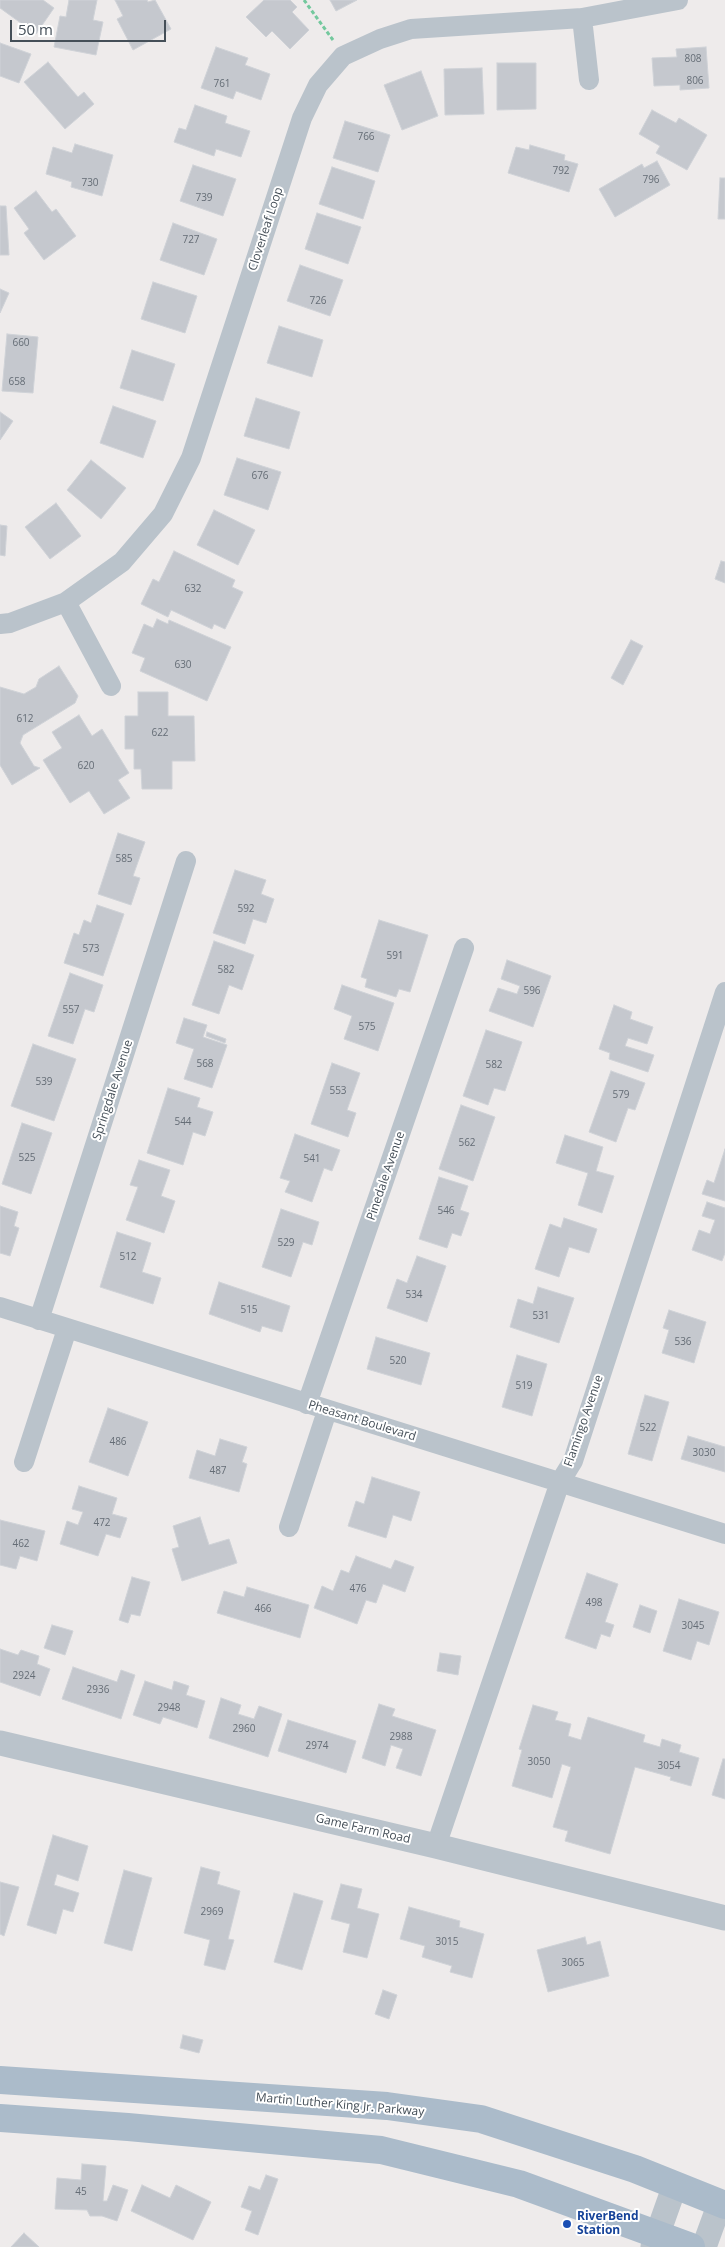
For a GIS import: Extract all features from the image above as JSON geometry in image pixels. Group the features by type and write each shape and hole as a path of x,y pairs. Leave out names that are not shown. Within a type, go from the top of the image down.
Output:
{"main road":[{"name":"Martin Luther King Jr. Parkway","path":"0,2080 387,2106 481,2119 675,2184 722,2204"},
{"path":"0,2118 128,2126 381,2150 519,2184 655,2240 691,2247"}],"street":[{"name":"Cloverleaf Loop","path":"0,624 10,623 66,602 122,562 162,514 191,458 302,118 318,85 344,56 380,39 411,29 582,18 678,0"},
{"path":"582,18 589,80"},
{"path":"66,602 111,686"},
{"name":"Springdale Avenue","path":"39,1320 186,861"},
{"name":"Pinedale Avenue","path":"307,1404 464,948"},
{"name":"Flamingo Avenue","path":"436,1846 560,1482 573,1461 725,992"},
{"name":"Pheasant Boulevard","path":"0,1307 725,1534"},
{"path":"24,1462 67,1328"},
{"path":"289,1527 327,1410"},
{"name":"Game Farm Road","path":"0,1743 436,1846 725,1918"},
{"path":"655,2240 675,2184"},
{"path":"704,2247 722,2204"}],"path":[{"path":"304,0 344,56"}],"building":[{"path":"0,0 43,0 54,8 36,34 0,8"},
{"path":"69,0 97,0 93,20 103,22 96,55 54,47 60,16 66,17"},
{"path":"115,0 147,0 148,2 155,0 171,29 133,50 117,19 123,16"},
{"path":"264,0 290,0 297,7 292,12 309,30 290,49 272,31 266,37 246,17"},
{"path":"330,0 357,0 336,11"},
{"path":"0,43 31,54 19,83 0,76"},
{"path":"216,47 248,58 245,65 270,74 261,100 236,91 233,99 201,88"},
{"path":"706,47 709,88 680,90 680,85 654,86 652,58 677,57 676,49"},
{"path":"48,62 78,97 84,92 94,104 65,129 24,82"},
{"path":"497,63 536,63 536,109 497,110"},
{"path":"482,68 484,114 445,115 444,69"},
{"path":"421,71 438,116 402,130 384,85"},
{"path":"195,105 227,116 225,123 250,131 241,157 216,149 214,156 174,142 179,128 186,130"},
{"path":"652,110 676,123 679,118 707,135 687,170 656,153 660,146 639,134"},
{"path":"345,121 390,135 378,172 333,158"},
{"path":"75,144 113,155 102,196 71,187 72,182 46,174 53,147 72,153"},
{"path":"530,145 565,155 564,160 578,164 569,192 508,173 516,147 529,150"},
{"path":"657,161 670,185 615,217 599,189 642,164 644,168"},
{"path":"193,165 236,179 223,216 180,201"},
{"path":"332,167 375,181 363,219 319,204"},
{"path":"720,178 725,178 725,219 718,219"},
{"path":"36,191 52,212 56,209 76,236 44,260 24,233 29,229 14,208"},
{"path":"0,206 6,206 9,255 0,255"},
{"path":"317,213 361,227 348,264 305,249"},
{"path":"173,223 217,239 204,275 160,260"},
{"path":"300,265 343,280 330,316 287,301"},
{"path":"153,282 197,296 185,333 141,319"},
{"path":"0,289 9,293 0,313"},
{"path":"279,326 323,340 312,377 267,363"},
{"path":"7,334 38,337 33,393 2,391"},
{"path":"132,350 175,364 163,401 120,388"},
{"path":"256,398 300,412 289,449 244,436"},
{"path":"113,406 156,421 143,458 100,443"},
{"path":"0,412 13,421 0,440"},
{"path":"237,458 281,472 268,510 224,495"},
{"path":"91,460 126,488 101,519 67,490"},
{"path":"56,503 81,536 50,559 25,527"},
{"path":"214,510 255,530 238,565 197,545"},
{"path":"0,525 7,526 5,556 0,555"},
{"path":"174,551 235,580 232,587 243,592 225,629 214,624 212,629 171,610 168,617 141,604 153,579 159,582"},
{"path":"721,561 725,562 725,583 715,579"},
{"path":"157,619 168,624 169,620 231,647 207,701 140,671 145,658 132,653 144,624 153,628"},
{"path":"631,640 643,646 623,685 611,678"},
{"path":"59,666 78,696 75,703 23,735 20,743 34,766 40,768 12,785 0,765 0,687 24,694 36,687 39,679"},
{"path":"138,692 168,692 168,716 194,716 195,761 172,761 172,789 142,789 141,769 134,769 134,749 125,749 125,716 138,716"},
{"path":"79,715 92,736 102,729 129,773 118,780 130,798 104,814 89,791 70,803 43,760 62,748 52,732"},
{"path":"118,833 145,842 133,876 140,878 131,905 98,894"},
{"path":"235,870 266,880 261,894 274,899 266,923 253,919 245,944 213,933"},
{"path":"97,905 124,914 103,976 64,963 74,933 79,935 84,920 91,923"},
{"path":"379,920 428,935 410,992 399,989 396,997 365,987 367,979 361,977"},
{"path":"214,941 254,955 242,990 229,985 219,1014 192,1005"},
{"path":"507,960 551,976 533,1027 489,1011 498,988 517,994 520,986 501,979"},
{"path":"70,973 103,985 94,1012 85,1009 73,1044 48,1036"},
{"path":"342,985 394,1003 378,1051 344,1039 352,1016 334,1009"},
{"path":"614,1005 632,1012 630,1019 653,1027 647,1044 628,1038 625,1046 654,1055 648,1072 609,1059 610,1053 599,1049"},
{"path":"184,1018 207,1025 203,1037 227,1045 212,1088 184,1079 194,1049 176,1043"},
{"path":"486,1030 522,1042 505,1091 494,1088 488,1105 463,1096"},
{"path":"207,1032 226,1039 225,1043 206,1036"},
{"path":"33,1044 76,1059 54,1121 11,1106"},
{"path":"332,1063 360,1073 347,1110 356,1113 348,1137 311,1124"},
{"path":"611,1071 645,1083 635,1110 628,1108 616,1142 589,1132"},
{"path":"168,1088 200,1098 197,1107 213,1112 205,1136 193,1132 183,1165 147,1153"},
{"path":"461,1105 495,1117 473,1181 439,1169"},
{"path":"22,1123 52,1133 31,1194 2,1184"},
{"path":"295,1134 340,1150 332,1171 324,1168 312,1202 285,1192 290,1181 280,1178"},
{"path":"565,1135 603,1147 596,1171 614,1176 602,1213 578,1205 588,1173 556,1163"},
{"path":"725,1149 725,1201 702,1194 707,1180 714,1183"},
{"path":"139,1160 170,1170 161,1196 175,1201 164,1233 126,1220 138,1187 130,1185"},
{"path":"439,1177 468,1186 460,1210 469,1213 461,1236 452,1233 447,1248 419,1239"},
{"path":"707,1202 725,1208 725,1253 722,1261 692,1250 699,1230 710,1234 715,1220 702,1216"},
{"path":"0,1206 18,1212 14,1226 19,1228 10,1256 0,1253"},
{"path":"281,1209 319,1222 312,1245 303,1242 291,1277 262,1267"},
{"path":"564,1218 597,1229 589,1253 569,1247 559,1277 535,1269 550,1224 561,1228"},
{"path":"117,1232 151,1243 142,1272 161,1278 153,1304 100,1287"},
{"path":"417,1256 446,1266 427,1322 387,1308 397,1279 407,1283"},
{"path":"219,1282 290,1306 282,1332 262,1326 260,1332 209,1314"},
{"path":"538,1287 574,1298 559,1343 510,1327 518,1299 533,1304"},
{"path":"669,1310 706,1322 694,1363 662,1353 669,1330 663,1328"},
{"path":"376,1337 430,1353 421,1385 367,1369"},
{"path":"517,1355 547,1364 532,1416 502,1407"},
{"path":"645,1395 669,1402 652,1461 628,1454"},
{"path":"108,1408 148,1422 128,1476 89,1462"},
{"path":"688,1436 725,1447 725,1472 681,1459"},
{"path":"220,1439 247,1447 242,1462 247,1464 239,1492 189,1478 197,1450 215,1456"},
{"path":"372,1477 420,1492 411,1521 393,1515 386,1538 348,1526 356,1501 364,1504"},
{"path":"79,1486 117,1498 112,1514 127,1518 120,1538 106,1534 98,1556 60,1544 67,1521 78,1525 83,1512 72,1509"},
{"path":"200,1517 209,1545 229,1539 237,1563 182,1581 172,1549 179,1547 173,1526"},
{"path":"0,1520 45,1531 37,1561 20,1556 16,1569 0,1565"},
{"path":"356,1556 391,1569 395,1560 414,1567 405,1592 383,1584 376,1603 366,1600 357,1624 314,1608 322,1586 333,1591 341,1570 349,1573"},
{"path":"587,1573 618,1584 605,1622 614,1625 610,1637 601,1634 596,1649 565,1638"},
{"path":"132,1577 150,1582 140,1616 131,1614 128,1623 119,1620"},
{"path":"247,1587 309,1605 300,1638 217,1613 224,1591 244,1597"},
{"path":"679,1599 719,1612 709,1645 697,1641 691,1660 663,1651"},
{"path":"640,1605 657,1611 650,1633 633,1627"},
{"path":"52,1625 73,1631 65,1655 44,1648"},
{"path":"0,1649 18,1655 21,1650 39,1656 37,1664 50,1669 40,1696 0,1682"},
{"path":"440,1653 461,1656 458,1675 437,1671"},
{"path":"73,1667 117,1682 121,1670 135,1675 121,1719 62,1699"},
{"path":"145,1681 172,1690 174,1681 189,1686 186,1695 205,1701 197,1728 163,1717 160,1724 133,1715"},
{"path":"221,1698 241,1705 238,1714 254,1719 259,1706 282,1714 268,1757 209,1738"},
{"path":"379,1704 395,1709 392,1716 436,1730 421,1776 396,1768 403,1749 391,1745 385,1766 362,1758"},
{"path":"533,1705 558,1712 555,1720 571,1724 568,1736 581,1740 588,1717 645,1735 643,1742 660,1747 662,1739 681,1745 679,1752 699,1758 691,1786 670,1780 671,1777 635,1767 610,1854 565,1841 568,1831 553,1827 571,1767 562,1764 552,1798 512,1786 522,1750 519,1749"},
{"path":"288,1720 356,1741 346,1773 278,1751"},
{"path":"723,1759 725,1759 725,1799 712,1795"},
{"path":"53,1835 88,1846 78,1881 57,1874 54,1885 79,1893 73,1912 63,1909 56,1934 27,1925"},
{"path":"201,1867 220,1872 217,1884 240,1891 228,1939 234,1940 225,1970 204,1965 210,1940 184,1933"},
{"path":"124,1870 152,1878 132,1951 104,1943"},
{"path":"0,1882 19,1887 4,1936 0,1934"},
{"path":"341,1884 362,1889 357,1908 379,1914 367,1958 343,1952 350,1924 331,1919"},
{"path":"294,1893 323,1901 302,1970 274,1962"},
{"path":"409,1907 460,1921 459,1927 484,1934 472,1978 450,1972 452,1966 422,1957 425,1946 400,1939"},
{"path":"585,1937 587,1945 600,1941 609,1976 548,1992 537,1950"},
{"path":"383,1990 397,1995 389,2019 375,2014"},
{"path":"183,2035 203,2040 199,2053 180,2048"},
{"path":"82,2164 106,2166 103,2201 107,2201 113,2185 128,2190 117,2221 102,2216 90,2216 87,2210 55,2209 57,2178 81,2180"},
{"path":"266,2175 278,2179 258,2235 245,2230 252,2211 241,2207 249,2186 260,2190"},
{"path":"142,2185 170,2198 176,2185 211,2202 193,2240 131,2211"},
{"path":"24,2233 39,2247 11,2247"}],"place":[{"name":"RiverBend Station","path":"567,2224"}]}
